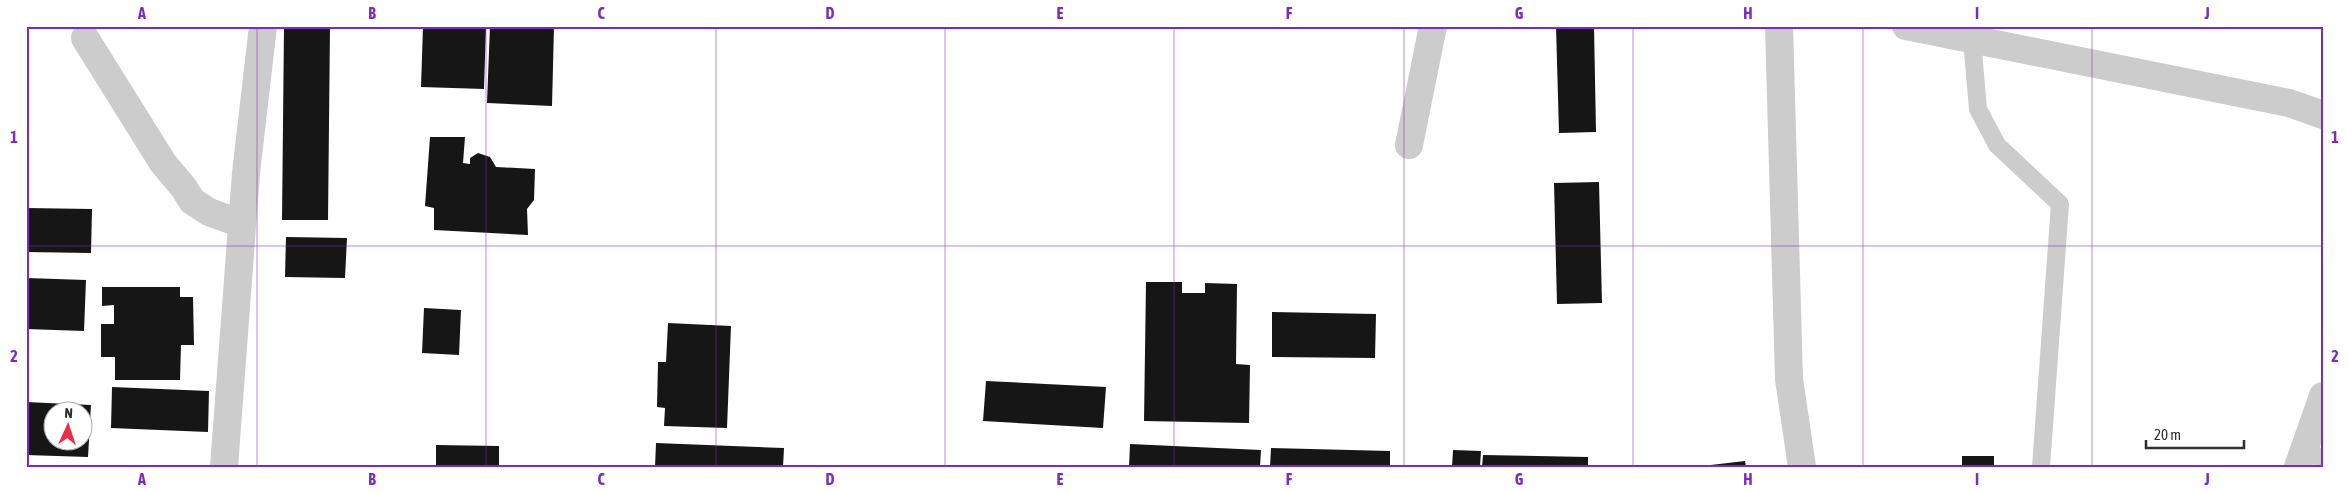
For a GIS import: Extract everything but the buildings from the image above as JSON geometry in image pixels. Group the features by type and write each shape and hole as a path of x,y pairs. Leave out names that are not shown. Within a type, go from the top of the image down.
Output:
{"street":[{"path":"224,467 246,173 264,26"},
{"path":"1409,145 1433,26"},
{"path":"1779,26 1789,379 1802,467"},
{"path":"1906,26 2289,103 2323,115"},
{"path":"85,38 163,163 184,188 192,201 209,212 242,224"},
{"path":"2308,459 2323,396"}],"lane":[{"path":"1972,40 1978,109 1997,144 2060,204 2040,467"}]}
